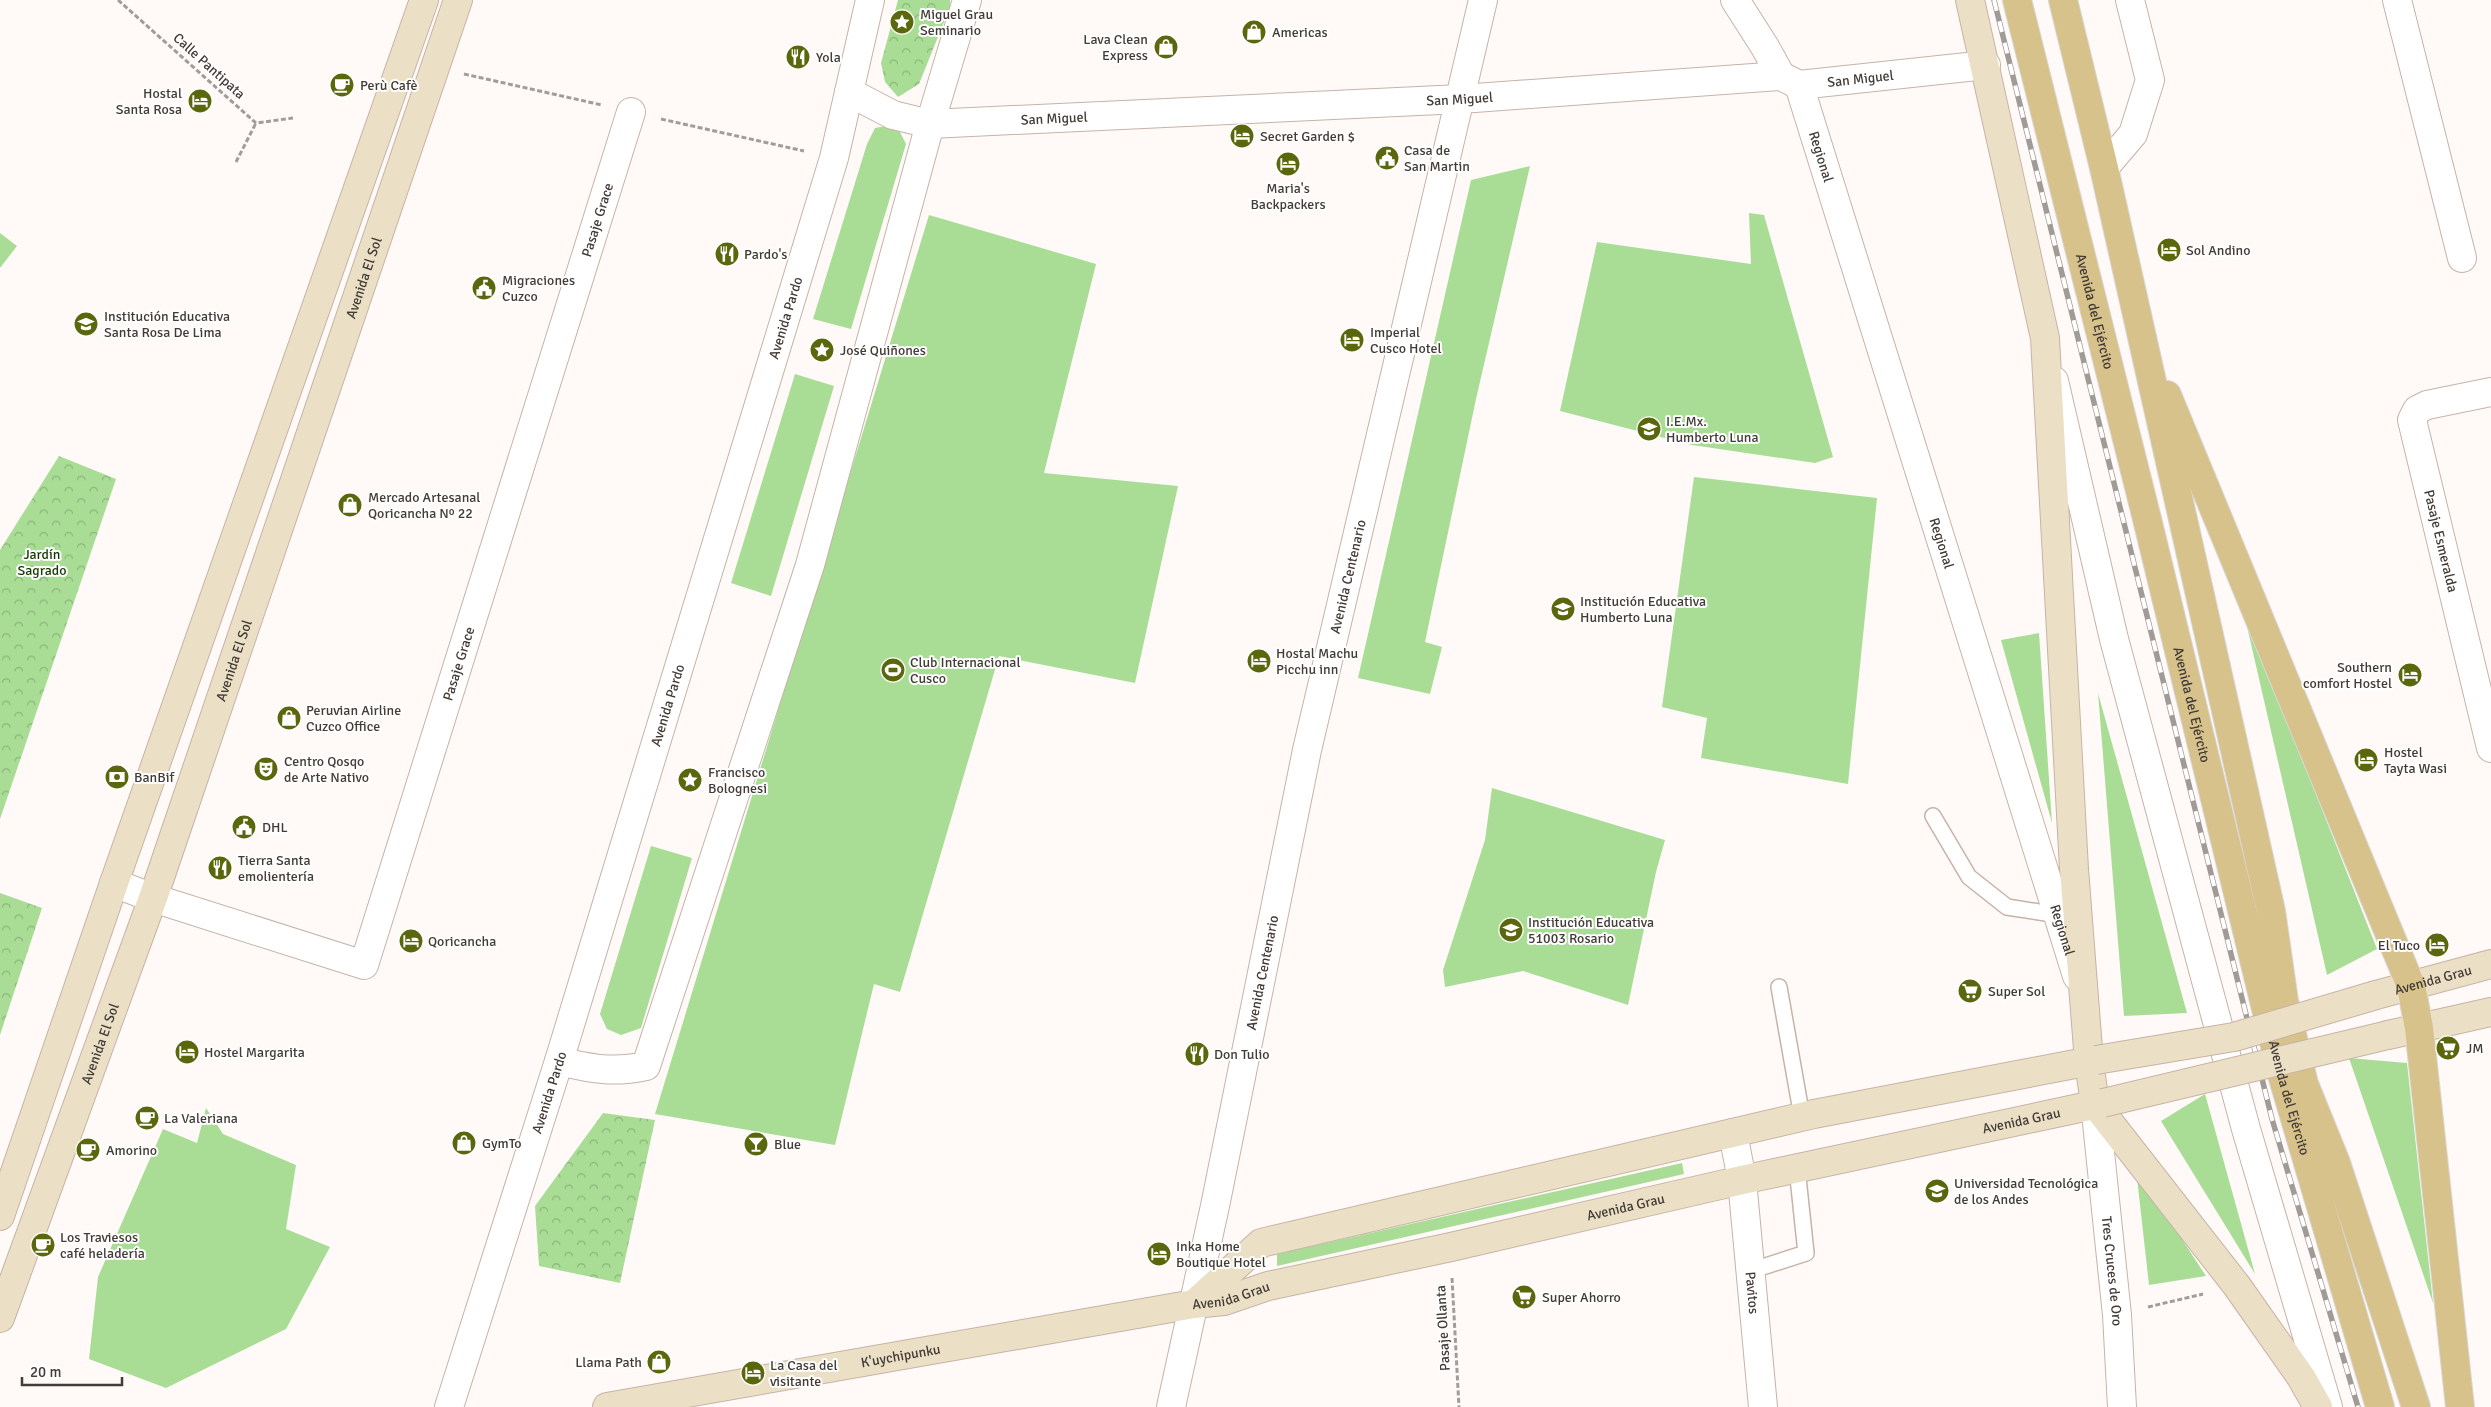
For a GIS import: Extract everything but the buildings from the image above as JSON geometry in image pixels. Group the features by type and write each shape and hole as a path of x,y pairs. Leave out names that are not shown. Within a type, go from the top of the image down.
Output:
{"main road":[{"name":"Avenida del Ejército","path":"2017,0 2152,538 2282,1075 2380,1407"},
{"name":"Avenida del Ejército","path":"2063,0 2104,168 2271,911 2284,1001 2304,1084 2336,1162 2416,1407"},
{"path":"2138,323 2411,986 2419,1028 2460,1407"}],"street":[{"path":"0,1216 114,883 424,0"},
{"name":"Avenida El Sol","path":"0,1318 153,898 458,0"},
{"name":"Avenida Pardo","path":"449,1407 559,1061 834,158 870,0"},
{"path":"559,1061 601,1070 623,1071 646,1066 810,565 930,124 967,0"},
{"name":"Avenida Centenario","path":"1171,1407 1194,1304 1307,750 1483,0"},
{"name":"Regional","path":"1735,0 1765,47 1790,80 2084,1001"},
{"path":"1970,0 1986,64 2044,338 2114,639 2246,1129 2328,1407"},
{"path":"2104,168 2133,134 2150,80 2130,0"},
{"path":"2397,0 2462,258"},
{"name":"San Miguel","path":"849,92 893,115 930,124 1461,99 1790,80 1986,64"},
{"name":"Pasaje Grace","path":"114,883 153,898 364,965 631,112"},
{"path":"2044,338 2084,1001 2099,1104 2237,1286 2300,1377 2318,1407"},
{"name":"Pasaje Esmeralda","path":"2491,392 2427,405 2417,410 2412,420 2491,748"},
{"name":"Avenida Grau","path":"1194,1304 1261,1243 1802,1118 2092,1061 2234,1037 2376,995 2491,964"},
{"path":"2419,1028 2491,1012"},
{"name":"Avenida Grau","path":"1194,1304 1224,1301 1268,1286 1451,1247 1742,1180 2099,1104 2419,1028"},
{"name":"Tres Cruces de Oro","path":"2099,1104 2117,1314 2122,1407"},
{"name":"Pavitos","path":"1733,1133 1742,1180 1763,1407"},
{"name":"K'uychipunku","path":"607,1407 1194,1304"}],"lane":[{"path":"1933,816 1969,877 2007,907 2058,915"},
{"path":"1779,987 1802,1118"},
{"path":"1750,1270 1806,1253 1797,1168"}],"path":[{"name":"Calle Pantipata","path":"118,0 256,123"},
{"path":"236,162 256,123 294,118"},
{"name":"Pasaje Ollanta","path":"1451,1247 1459,1407"},
{"path":"2117,1314 2237,1286"}],"green space":[{"path":"898,0 950,0 950,7 919,84 898,97 885,82 881,63"},
{"path":"896,124 906,144 851,329 813,319 867,144 875,128"},
{"path":"1530,166 1476,399 1425,642 1442,647 1430,694 1358,678 1471,180"},
{"path":"1749,213 1764,215 1833,457 1815,463 1692,445 1560,411 1597,242 1751,264"},
{"name":"Club Internacional Cusco","path":"929,215 1096,264 1044,473 1178,486 1135,683 999,656 900,992 874,984 835,1145 655,1114"},
{"path":"0,233 17,246 0,268"},
{"path":"795,374 834,386 771,596 731,583"},
{"name":"Jardín Sagrado","path":"59,456 116,479 0,819 0,550"},
{"path":"1694,477 1877,498 1848,784 1701,758 1707,718 1662,707"},
{"path":"2243,609 2377,949 2327,975"},
{"path":"2039,633 2052,823 2001,640"},
{"path":"2098,693 2187,1013 2124,1016"},
{"path":"1492,788 1665,840 1656,872 1628,1005 1523,971 1445,987 1443,970 1485,840"},
{"path":"651,846 692,858 641,1028 621,1035 607,1029 600,1014"},
{"path":"0,893 42,908 0,1035"},
{"path":"2349,1058 2407,1063 2433,1303"},
{"path":"2205,1094 2255,1274 2161,1121"},
{"path":"206,1108 223,1134 296,1165 286,1229 330,1247 286,1329 166,1388 89,1359 98,1277 163,1129 197,1143"},
{"path":"603,1113 655,1120 620,1283 539,1266 535,1206"},
{"path":"1682,1163 1684,1174 1277,1266 1277,1254"},
{"path":"2136,1169 2206,1276 2149,1285"}],"railway":[{"path":"1994,0 2272,1119 2358,1407"}],"place":[{"name":"Miguel Grau Seminario","path":"902,22"},
{"name":"Americas","path":"1254,32"},
{"name":"Lava Clean Express","path":"1166,47"},
{"name":"Yola","path":"798,57"},
{"name":"Perù Cafè","path":"342,85"},
{"name":"Hostal Santa Rosa","path":"200,101"},
{"name":"Secret Garden $","path":"1242,136"},
{"name":"Casa de San Martin","path":"1387,158"},
{"name":"Maria's Backpackers","path":"1288,164"},
{"name":"Sol Andino","path":"2169,250"},
{"name":"Pardo's","path":"727,254"},
{"name":"Migraciones Cuzco","path":"484,288"},
{"name":"Institución Educativa Santa Rosa De Lima","path":"86,324"},
{"name":"Imperial Cusco Hotel","path":"1352,340"},
{"name":"José Quiñones","path":"822,350"},
{"name":"I.E.Mx. Humberto Luna","path":"1649,429"},
{"name":"Mercado Artesanal Qoricancha Nº 22","path":"350,505"},
{"name":"Institución Educativa Humberto Luna","path":"1563,609"},
{"name":"Hostal Machu Picchu inn","path":"1259,661"},
{"name":"Club Internacional Cusco","path":"893,670"},
{"name":"Southern comfort Hostel","path":"2410,675"},
{"name":"Peruvian Airline Cuzco Office","path":"289,718"},
{"name":"Hostel Tayta Wasi","path":"2366,760"},
{"name":"Centro Qosqo de Arte Nativo","path":"266,769"},
{"name":"BanBif","path":"117,777"},
{"name":"Francisco Bolognesi","path":"690,780"},
{"name":"DHL","path":"244,827"},
{"name":"Tierra Santa emolientería","path":"220,868"},
{"name":"Institución Educativa 51003 Rosario","path":"1511,930"},
{"name":"Qoricancha","path":"411,941"},
{"name":"El Tuco","path":"2437,945"},
{"name":"Super Sol","path":"1970,991"},
{"name":"JM","path":"2448,1048"},
{"name":"Hostel Margarita","path":"187,1052"},
{"name":"Don Tulio","path":"1197,1054"},
{"name":"La Valeriana","path":"147,1118"},
{"name":"GymTo","path":"464,1143"},
{"name":"Blue","path":"756,1144"},
{"name":"Amorino","path":"88,1150"},
{"name":"Universidad Tecnológica de los Andes","path":"1937,1191"},
{"name":"Los Traviesos café heladería","path":"43,1245"},
{"name":"Inka Home Boutique Hotel","path":"1159,1254"},
{"name":"Super Ahorro","path":"1524,1297"},
{"name":"Llama Path","path":"659,1362"},
{"name":"La Casa del visitante","path":"753,1373"}]}
